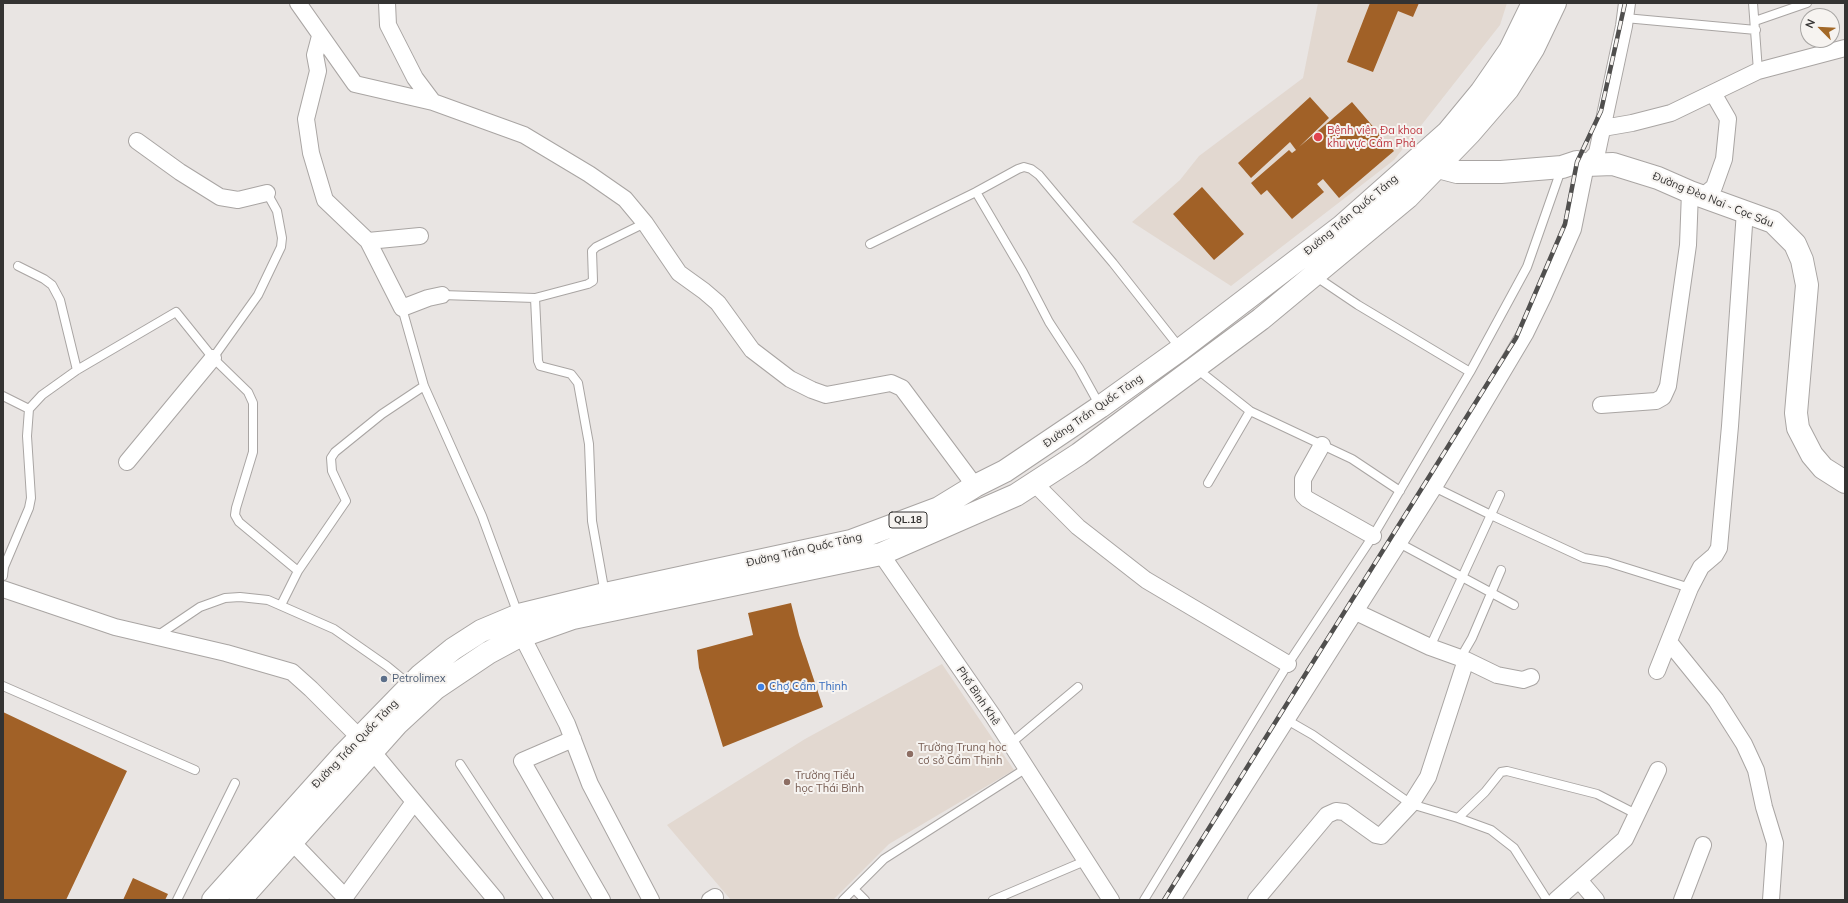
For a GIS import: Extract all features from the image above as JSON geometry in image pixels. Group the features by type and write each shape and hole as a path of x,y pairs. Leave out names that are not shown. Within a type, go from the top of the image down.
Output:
{"main road":[{"name":"Đường Trần Quốc Tảng","path":"240,900 292,842 411,686 453,648 481,631 519,615 605,594 881,554 1009,498 1079,454 1196,368 1314,275 1408,197 1470,133 1508,89 1533,49 1541,10"},
{"name":"Đường Trần Quốc Tảng","path":"214,900 342,756 366,745 397,724 436,688 488,653 522,636 573,618 851,541 938,508 975,486 1005,471 1100,407 1180,349 1342,226 1448,132 1541,10"},
{"name":"Đường Đèo Nai - Cọc Sáu","path":"1438,167 1457,172 1500,172 1562,167 1577,162 1586,164 1613,164 1658,178 1696,195 1773,222 1782,229 1795,244 1802,260 1807,285 1796,413 1798,428 1812,455 1823,468 1845,482"},
{"path":"1180,349 1196,368"}],"street":[{"path":"298,3 355,84 433,102 524,135 589,174 625,199 646,223 679,273 718,303 752,350 776,370 812,390 826,394 891,384 902,388 975,486"},
{"path":"387,3 388,25 415,78 433,102"},
{"path":"1172,900 1434,487 1525,334 1573,229 1586,164 1597,153 1626,11"},
{"path":"320,36 316,55 318,71 306,119 311,153 325,200 368,241 402,308 428,298 442,295"},
{"path":"1603,128 1632,123 1670,113 1758,70 1845,48"},
{"path":"1601,405 1656,401 1663,397 1668,386 1696,195 1714,187 1724,159 1728,119 1713,93"},
{"path":"137,141 180,172 220,197 238,200 267,193"},
{"path":"1657,671 1690,588 1701,567 1715,555 1719,548 1730,426 1745,211"},
{"path":"368,241 420,236"},
{"path":"127,462 213,358"},
{"path":"1322,445 1303,479 1303,495 1307,499 1372,536"},
{"path":"1034,483 1078,527 1146,580 1288,664"},
{"name":"Phố Bình Khê","path":"881,554 993,716 1025,769 1111,900"},
{"path":"3,589 115,627 226,653 292,672 311,689 366,745 496,900"},
{"path":"1356,612 1430,647 1463,658 1485,670 1511,679 1523,680 1531,677"},
{"path":"522,636 567,724 590,784 651,900"},
{"path":"1669,642 1716,700 1744,744 1756,770 1764,807 1775,843 1771,900"},
{"path":"1256,900 1328,815 1336,811 1344,812 1376,835 1381,836 1411,804 1428,777 1463,658"},
{"path":"573,739 522,761 602,900"},
{"path":"1556,900 1620,845 1638,814 1658,770"},
{"path":"292,842 347,898 414,802"},
{"path":"1682,900 1702,845"},
{"path":"1579,880 1596,900"}],"lane":[{"path":"1753,3 1758,70"},
{"path":"1755,21 1807,3"},
{"path":"1626,11 1756,30"},
{"path":"870,244 976,192 1018,169 1024,167 1031,169 1039,175 1112,263 1180,349"},
{"path":"1144,900 1288,664 1400,491 1470,372 1528,266 1562,167"},
{"path":"976,192 1023,272 1049,322 1079,368 1100,407"},
{"path":"213,358 258,296 282,247 282,238 277,212 267,193"},
{"path":"442,295 535,298 588,284 593,281 592,252 596,247 646,223"},
{"path":"18,266 44,279 52,285 57,295 67,326 77,370"},
{"path":"1314,275 1358,305 1470,372"},
{"path":"535,298 538,361 540,366 571,374 578,383 590,444 592,521 605,594"},
{"path":"402,308 424,386 482,516 519,615"},
{"path":"3,570 29,508 31,498 27,436 29,409 42,395 77,370 176,312 213,358 248,392 253,403 253,452 235,515 247,529 298,571"},
{"path":"1196,368 1250,411 1352,458 1400,491"},
{"path":"281,605 298,571 346,501 332,471 331,458 335,452 382,414 424,386"},
{"path":"3,396 29,409"},
{"path":"1208,483 1250,411"},
{"path":"1434,487 1584,558 1608,562 1690,588"},
{"path":"1430,647 1500,495"},
{"path":"1399,543 1514,605"},
{"path":"1463,658 1501,570"},
{"path":"156,637 200,607 225,598 240,597 268,600 334,629 387,666 411,686"},
{"path":"3,686 195,770"},
{"path":"1010,744 1078,687"},
{"path":"1287,720 1313,735 1411,804 1458,818 1491,830 1514,848 1547,900"},
{"path":"460,764 549,900"},
{"path":"843,900 884,859 1025,769"},
{"path":"1458,818 1486,792 1500,772 1507,771 1597,794 1638,814"},
{"path":"177,900 234,783"},
{"path":"993,900 1085,861"},
{"path":"854,889 865,900"}],"shaded area":[{"name":"Bệnh viện Đa khoa khu vực Cẩm Phả","path":"1318,3 1507,3 1500,25 1394,160 1231,286 1132,222 1180,180 1199,156 1303,78"},
{"path":"942,664 1014,770 889,844 833,900 731,900 667,825 805,739"}],"building":[{"path":"1370,3 1419,3 1413,17 1398,11 1373,72 1347,62"},
{"path":"1310,97 1329,118 1299,147 1352,102 1394,151 1339,198 1323,179 1317,184 1324,192 1292,219 1267,190 1261,195 1251,183 1289,150 1292,153 1296,150 1290,142 1251,178 1238,163"},
{"path":"1202,187 1244,234 1214,260 1173,214"},
{"name":"Chợ Cẩm Thịnh","path":"791,603 799,635 823,707 723,747 699,668 697,650 753,635 748,613"},
{"path":"3,712 127,771 66,900 3,900"},
{"path":"133,878 168,894 165,900 123,900"}],"railway":[{"path":"1164,900 1516,338 1565,224 1577,162 1601,111 1625,3"}],"place":[{"name":"Bệnh viện Đa khoa khu vực Cẩm Phả","path":"1318,137"},
{"name":"Petrolimex","path":"384,679"},
{"name":"Chợ Cẩm Thịnh","path":"761,687"},
{"name":"Trường Trung học cơ sở Cẩm Thịnh","path":"910,754"},
{"name":"Trường Tiểu học Thái Bình","path":"787,782"}]}
